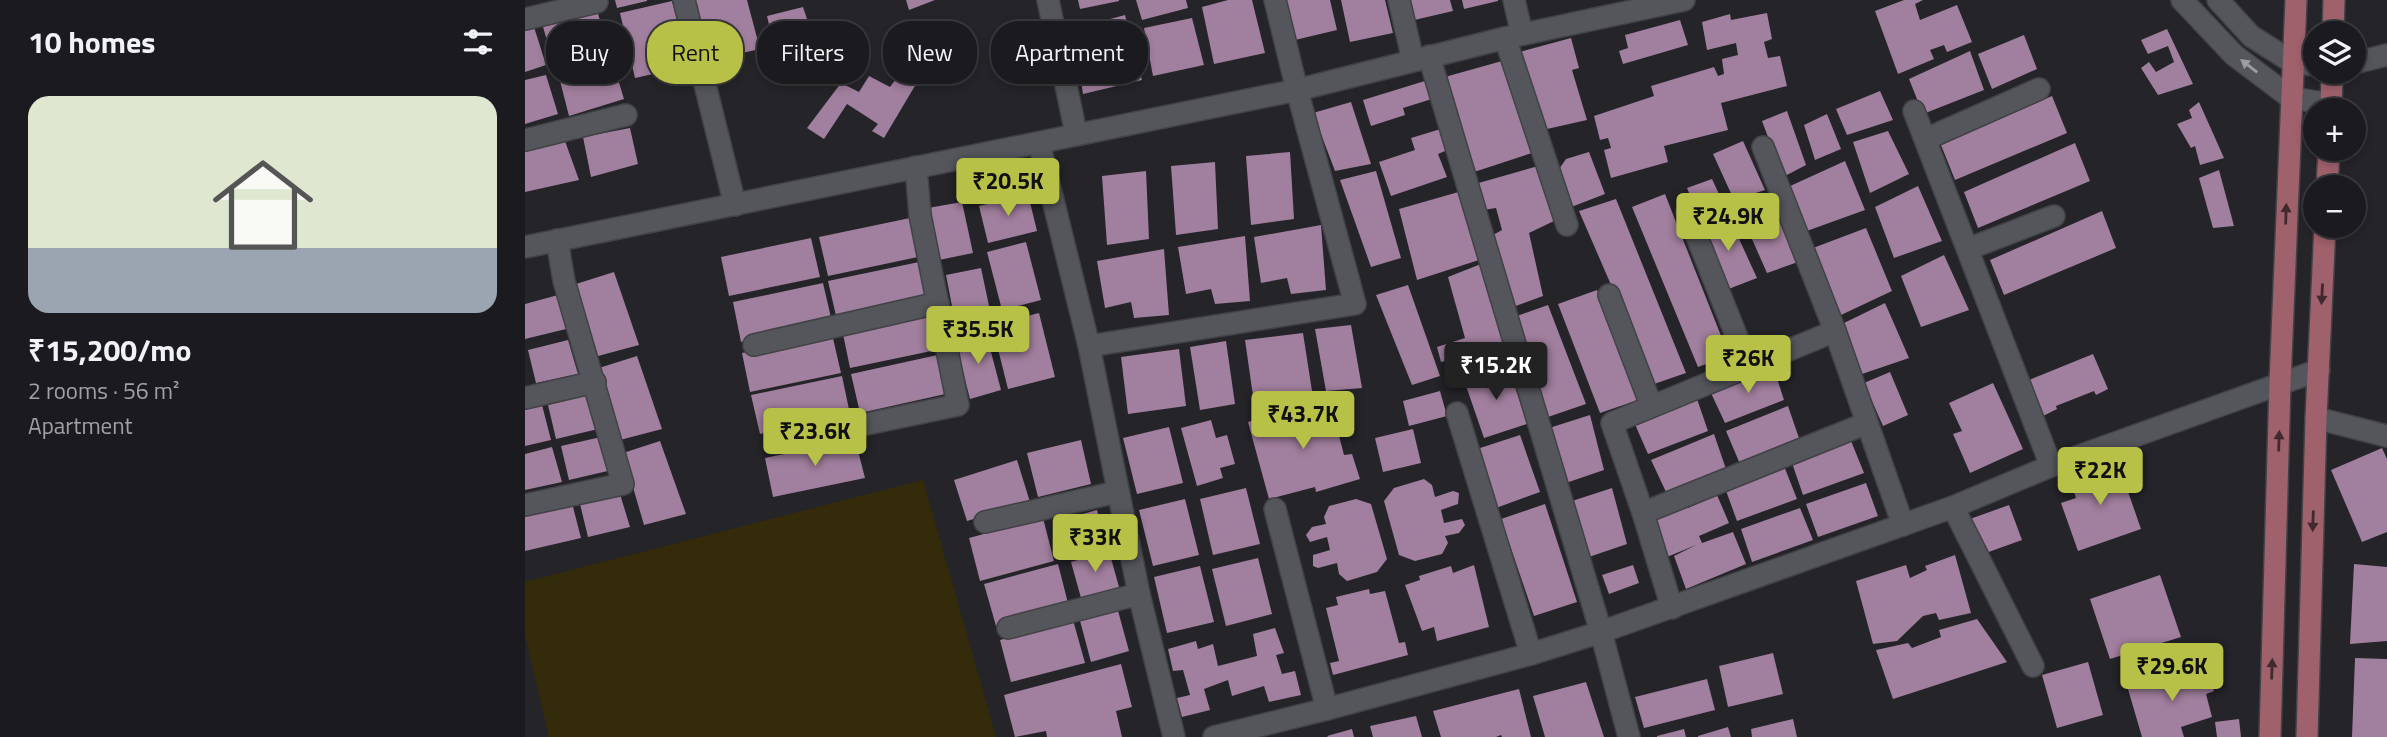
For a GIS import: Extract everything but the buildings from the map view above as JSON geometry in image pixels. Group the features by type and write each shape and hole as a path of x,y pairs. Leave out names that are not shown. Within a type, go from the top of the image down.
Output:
{"main road":[{"path":"2270,737 2280,383 2296,0"},
{"path":"2333,21 2334,0"},
{"path":"2307,737 2316,418 2324,238"}],"street":[{"path":"684,0 735,205"},
{"path":"1048,0 1076,134"},
{"path":"1089,346 1355,304 1275,0"},
{"path":"1399,0 1421,58 1601,632 1629,737"},
{"path":"1514,0 1514,36 1567,225"},
{"path":"525,247 1297,90 1514,36 1683,0"},
{"path":"2182,0 2234,55 2291,98 2303,101"},
{"path":"2218,0 2251,36 2292,62 2303,63"},
{"path":"525,19 597,2"},
{"path":"2366,60 2387,54"},
{"path":"1926,139 2039,89"},
{"path":"1914,111 2051,466"},
{"path":"525,140 626,115"},
{"path":"1039,143 1089,346 1139,594 1174,737"},
{"path":"1763,147 1835,331 1903,525"},
{"path":"775,443 958,404 920,215 916,167"},
{"path":"1688,212 1748,365"},
{"path":"1968,249 2054,216"},
{"path":"525,505 623,484 564,281 557,240"},
{"path":"1609,295 1651,405"},
{"path":"754,345 938,303"},
{"path":"1672,608 1612,423 1835,331"},
{"path":"1214,737 1531,654 1601,632 1903,525 2051,466 2319,370"},
{"path":"525,398 595,382"},
{"path":"1457,413 1531,654"},
{"path":"2316,418 2387,436"},
{"path":"1643,513 1867,423"},
{"path":"985,522 1117,492"},
{"path":"1954,506 2033,666"},
{"path":"1275,509 1327,709"},
{"path":"1008,628 1139,594"}],"sand":[{"path":"923,480 996,737 549,737 525,635 525,582"}]}
